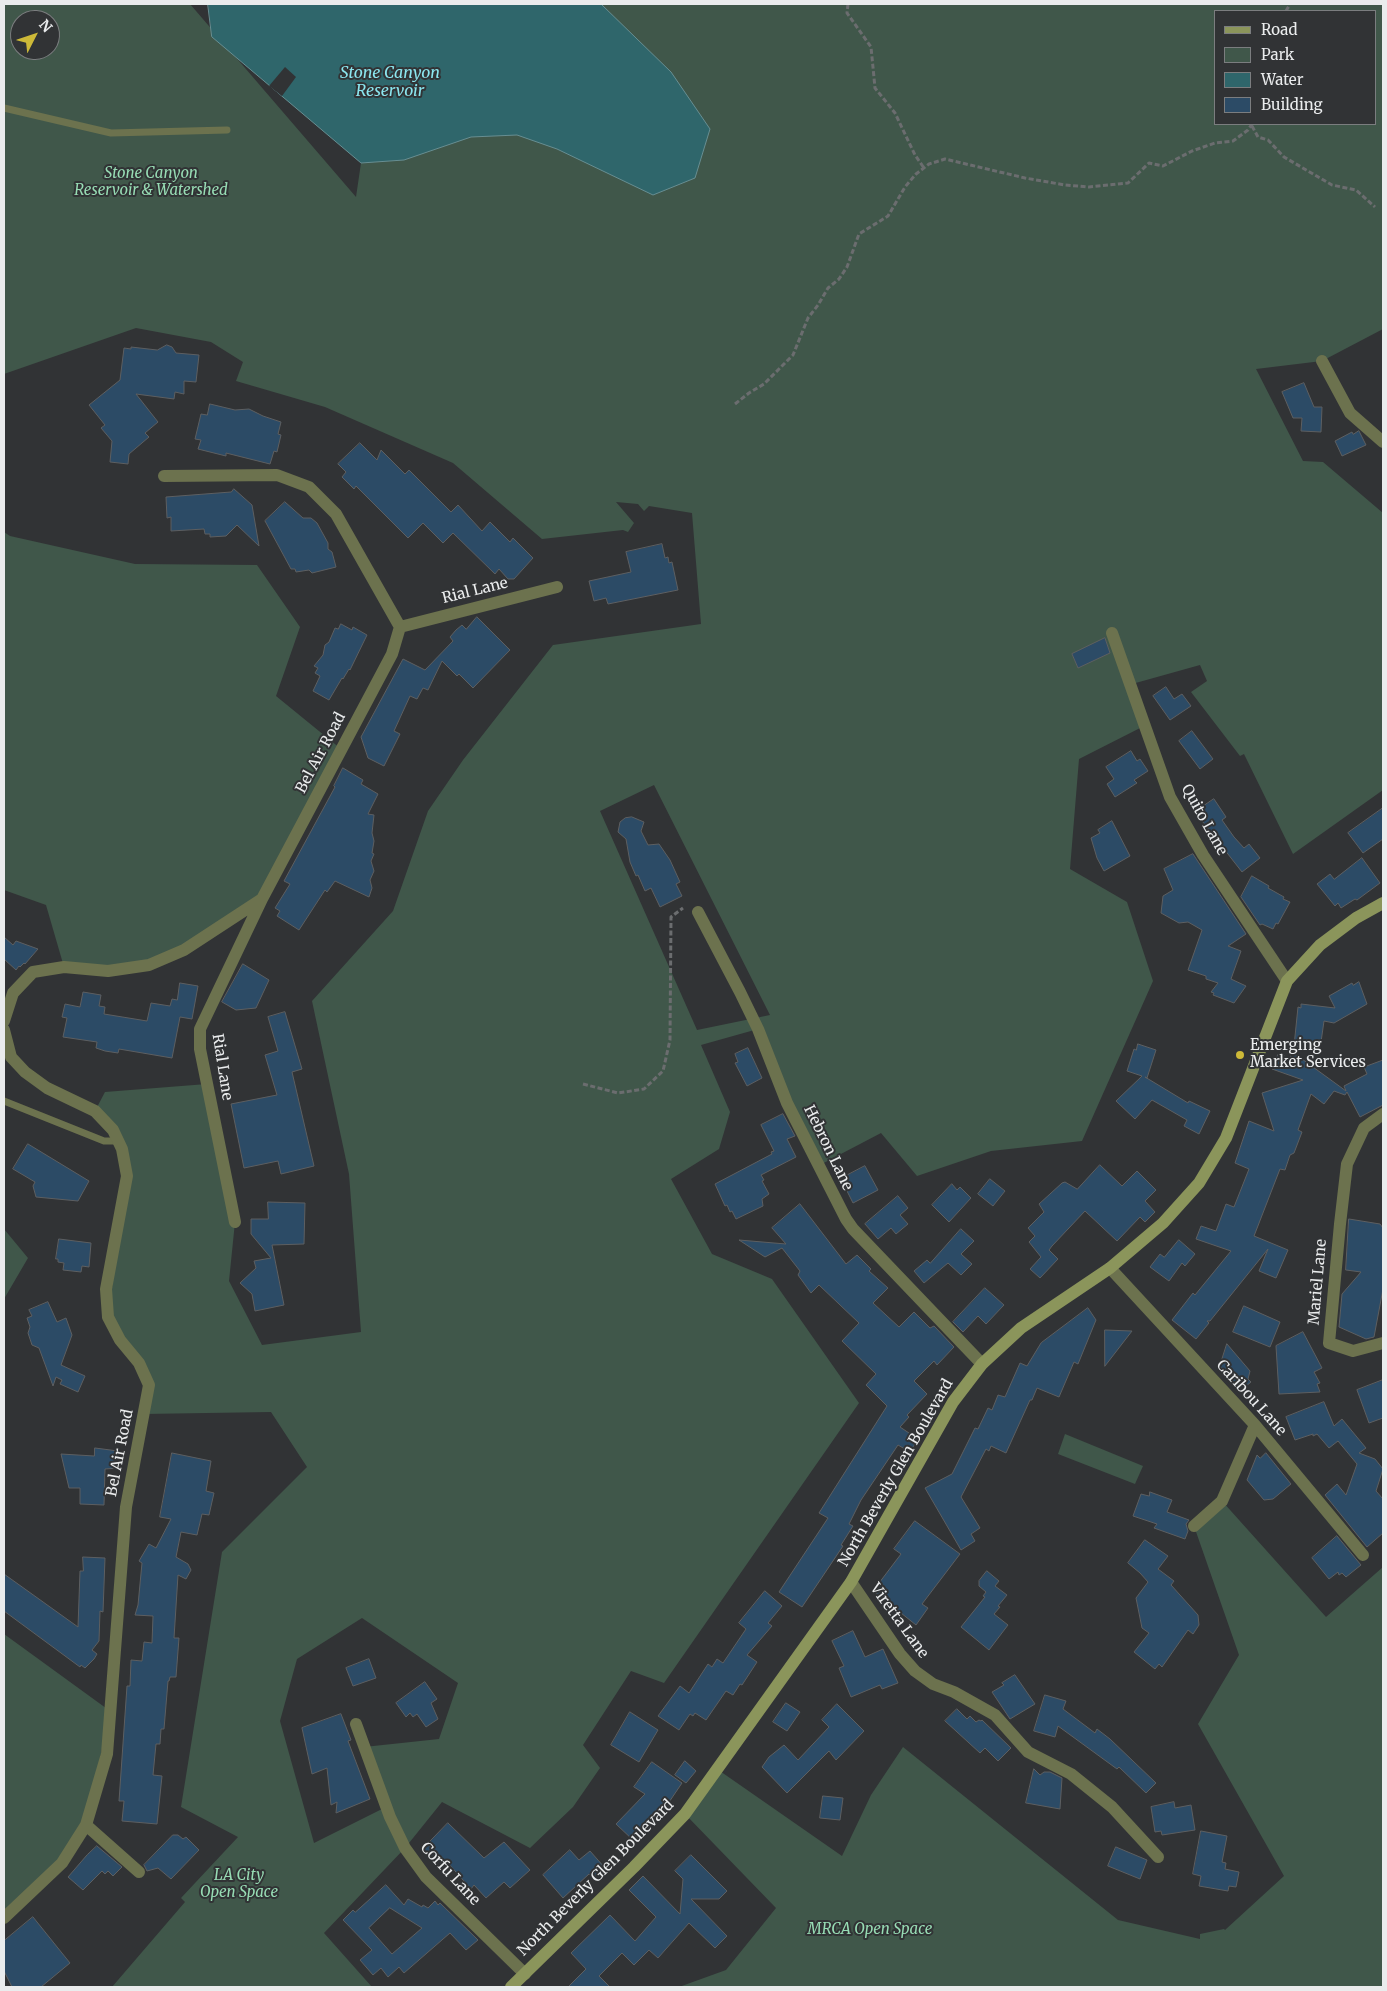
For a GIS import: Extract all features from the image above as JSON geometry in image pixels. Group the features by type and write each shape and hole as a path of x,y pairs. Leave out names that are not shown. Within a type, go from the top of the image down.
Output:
{"main road":[{"name":"North Beverly Glen Boulevard","path":"511,1987 634,1867 685,1814 851,1582 953,1402 982,1364 1021,1328 1110,1268 1163,1223 1199,1183 1226,1138 1287,981 1320,945 1356,918 1383,903"}],"street":[{"path":"1322,361 1350,413 1383,442"},
{"path":"164,476 277,475 309,486 336,514 400,627"},
{"name":"Rial Lane","path":"400,627 557,587"},
{"name":"Bel Air Road","path":"4,1021 13,993 33,972 64,967 108,971 149,965 184,950 262,899 392,654 400,627"},
{"name":"Quito Lane","path":"1112,633 1170,797 1203,855 1287,981"},
{"name":"Rial Lane","path":"235,1222 200,1049 200,1029 262,899"},
{"name":"Hebron Lane","path":"698,912 758,1029 788,1103 846,1219 853,1229 982,1364"},
{"name":"Bel Air Road","path":"4,1030 11,1057 25,1072 47,1088 95,1111 113,1130 122,1149 127,1176 106,1289 108,1318 120,1340 139,1363 149,1385 126,1507 107,1754 86,1825 62,1863 4,1916"},
{"name":"Mariel Lane","path":"1383,1114 1364,1128 1347,1164 1329,1342 1353,1351 1383,1343"},
{"name":"Caribou Lane","path":"1110,1268 1254,1425 1362,1555"},
{"path":"1194,1526 1222,1501 1254,1425"},
{"name":"Viretta Lane","path":"851,1582 900,1654 915,1671 933,1684 954,1692 995,1715 1028,1752 1071,1774 1112,1807 1158,1857"},
{"name":"Corfu Lane","path":"356,1724 390,1817 405,1848 426,1877 525,1974"},
{"path":"86,1825 139,1872"}],"lane":[{"path":"4,108 111,132 227,130"},
{"path":"4,1101 104,1141 118,1141"}],"path":[{"path":"848,4 847,13 871,47 875,88 895,113 915,156 924,168"},
{"path":"736,404 764,384 793,355 808,318 828,288 839,279 847,267 859,234 888,216 905,187 916,174 929,164 944,159 1025,178 1089,188 1128,184 1149,163 1163,166 1192,151 1215,143 1233,141 1248,130 1251,125"},
{"path":"1252,125 1258,137 1268,140 1284,157 1332,185 1356,190 1375,207"},
{"path":"583,1084 618,1093 644,1090 664,1071 670,1040 671,917 685,908 698,912"}],"green space":[{"path":"4,4 190,4 356,197 361,163 366,163 391,4 557,149 569,154 440,4 1383,4 1383,329 1322,361 1256,369 1303,461 1323,462 1383,513 1383,790 1293,854 1244,754 1240,756 1191,692 1207,681 1200,665 1132,684 1146,725 1079,759 1070,869 1127,902 1153,981 1082,1141 991,1151 917,1176 881,1133 818,1166 758,1029 701,1045 730,1112 719,1149 671,1179 712,1254 772,1279 859,1403 664,1683 631,1671 583,1745 600,1768 573,1807 530,1848 442,1802 405,1848 324,1933 372,1987 112,1987 185,1902 181,1898 238,1837 181,1807 222,1552 307,1467 271,1412 143,1414 149,1385 108,1317 127,1176 122,1149 95,1111 105,1092 207,1084 235,1222 229,1281 262,1345 361,1332 349,1174 312,1001 393,911 428,811 463,760 553,645 701,624 692,513 649,506 644,511 638,504 616,502 634,523 628,532 623,530 542,539 453,463 325,407 236,381 243,362 211,342 136,328 4,374","holes":["654,785 770,1015 697,1030 600,811","362,1618 458,1683 439,1739 364,1747 386,1807 314,1843 280,1721 297,1659"]},
{"path":"4,532 10,536 135,564 257,565 300,627 276,696 341,749 262,899 149,965 64,967 46,905 4,890"},
{"path":"4,1229 28,1258 4,1299"},
{"path":"1065,1434 1143,1466 1135,1484 1058,1454"},
{"name":"MRCA Open Space","path":"1222,1501 1326,1617 1383,1567 1383,1987 679,1987 726,1970 776,1908 685,1814 717,1769 842,1856 871,1795 903,1747 1118,1920 1200,1939 1200,1934 1225,1930 1284,1876 1198,1724 1239,1655 1194,1526"},
{"path":"4,1634 110,1711 86,1825 62,1863 4,1916"}],"water":[{"name":"Stone Canyon Reservoir","path":"208,4 601,4 671,72 710,129 695,178 653,195 557,149 517,135 471,137 404,160 361,163 212,37"}],"pier":[{"path":"285,67 296,77 282,96 269,86"}],"building":[{"path":"167,345 172,347 176,353 199,355 196,382 184,381 184,394 175,392 174,399 136,394 158,422 145,433 149,437 129,454 128,464 110,462 112,441 101,428 105,425 89,405 120,380 124,348 157,350"},
{"path":"1304,383 1314,407 1322,407 1321,432 1301,431 1302,418 1293,418 1282,392"},
{"path":"210,404 235,410 249,409 281,422 278,434 281,435 277,452 274,451 270,464 226,453 226,456 198,449 201,440 195,439 201,414 207,415"},
{"path":"1359,431 1366,445 1342,456 1335,441 1352,432 1353,434"},
{"path":"360,443 377,460 381,450 405,474 409,470 451,512 458,505 482,531 490,522 510,542 513,538 533,558 514,579 508,579 499,569 495,574 453,533 443,543 423,523 408,538 356,486 354,489 342,477 346,472 338,464"},
{"path":"234,489 252,505 259,546 237,525 226,536 210,537 210,534 205,534 204,529 171,531 171,517 167,518 166,497 231,492"},
{"path":"285,502 303,518 311,518 317,523 328,543 328,549 332,552 336,567 312,573 309,570 296,572 295,569 291,569 265,521"},
{"path":"662,544 665,558 668,557 669,563 672,562 678,590 608,604 606,598 594,601 589,581 631,572 626,552"},
{"path":"477,617 510,650 473,688 442,661 428,690 423,688 417,699 410,696 394,731 400,734 384,766 368,758 361,737 403,659 425,670 453,641 450,637 456,630 462,625 466,629"},
{"path":"341,624 352,630 353,627 367,635 350,670 342,678 329,700 313,691 320,676 315,673 318,668 314,666 323,655 325,645 329,642 335,628 338,629"},
{"path":"1105,638 1110,653 1078,668 1072,654"},
{"path":"1166,687 1174,699 1182,694 1191,706 1170,720 1153,696"},
{"path":"1192,731 1213,759 1200,769 1179,741"},
{"path":"1131,751 1137,761 1140,759 1148,771 1134,780 1137,783 1115,797 1107,784 1114,779 1106,767"},
{"path":"343,768 363,780 361,784 378,794 368,814 374,815 372,853 374,854 371,861 374,871 370,880 372,888 369,897 335,881 327,892 325,890 299,930 277,916 280,911 275,908 290,884 284,881 335,787"},
{"path":"1214,799 1226,817 1222,820 1234,837 1244,848 1249,844 1260,858 1242,872 1195,812"},
{"path":"1383,808 1383,839 1363,853 1348,833"},
{"path":"632,817 644,822 641,831 648,845 659,844 670,860 680,882 676,884 682,896 660,907 651,888 645,891 638,875 636,876 630,862 626,839 618,832 620,822 625,818"},
{"path":"1112,821 1130,856 1104,871 1097,858 1091,838 1100,833 1098,830"},
{"path":"1193,854 1246,934 1228,946 1241,951 1231,979 1246,986 1234,1003 1213,995 1214,993 1211,992 1218,983 1206,979 1206,976 1188,970 1202,930 1188,922 1179,923 1161,913 1163,896 1173,890 1164,869"},
{"path":"1362,858 1380,883 1357,900 1355,899 1341,908 1338,903 1335,906 1317,884 1330,874 1334,879"},
{"path":"1252,876 1290,902 1278,924 1276,923 1273,929 1262,924 1260,925 1241,897"},
{"path":"4,937 13,945 16,941 38,949 25,964 19,966 16,970 4,959"},
{"path":"243,964 269,980 256,1008 236,1010 222,1002"},
{"path":"1359,982 1367,1004 1334,1023 1324,1021 1320,1049 1294,1046 1298,1007 1301,1008 1301,1004 1335,1008 1329,996 1352,983 1353,985"},
{"path":"180,983 198,986 192,1019 180,1017 172,1058 119,1049 118,1053 105,1051 96,1048 97,1042 63,1037 67,1018 62,1017 65,1004 80,1007 83,992 101,995 99,1006 105,1007 104,1014 147,1021 151,1003 170,1006 172,999 177,1000"},
{"path":"285,1012 302,1069 292,1072 314,1166 281,1174 278,1161 244,1168 231,1104 277,1095 265,1055 278,1051 268,1017"},
{"path":"1138,1044 1156,1050 1147,1078 1145,1077 1188,1103 1189,1101 1210,1111 1199,1134 1184,1126 1187,1120 1152,1100 1135,1119 1116,1101 1142,1076 1127,1071 1134,1049 1136,1050"},
{"path":"748,1048 762,1078 747,1086 735,1063 738,1062 735,1054"},
{"path":"1291,1051 1346,1091 1344,1086 1367,1074 1364,1067 1383,1060 1383,1105 1360,1117 1347,1092 1345,1095 1334,1091 1324,1104 1311,1094 1298,1130 1302,1132 1294,1153 1290,1155 1285,1170 1280,1169 1254,1236 1288,1250 1276,1278 1259,1271 1268,1249 1210,1321 1207,1321 1209,1323 1196,1339 1172,1320 1193,1293 1195,1295 1231,1251 1196,1239 1201,1226 1216,1231 1226,1204 1234,1207 1249,1169 1235,1163 1249,1121 1274,1131 1262,1093 1303,1080 1272,1069 1278,1054 1290,1058"},
{"path":"783,1114 795,1136 787,1139 796,1157 761,1175 769,1194 762,1199 763,1206 736,1219 727,1205 725,1206 715,1184 772,1154 771,1152 774,1151 761,1125"},
{"path":"28,1144 89,1181 78,1201 36,1197 33,1186 35,1182 13,1169"},
{"path":"1100,1165 1122,1186 1137,1171 1156,1190 1145,1201 1155,1212 1145,1222 1140,1217 1117,1241 1085,1211 1049,1250 1058,1259 1040,1278 1030,1269 1041,1257 1029,1242 1035,1236 1028,1228 1044,1212 1039,1204 1062,1183 1065,1182 1077,1189"},
{"path":"865,1166 878,1190 853,1203 846,1189 850,1187 844,1177"},
{"path":"990,1179 1005,1191 993,1206 978,1194"},
{"path":"952,1184 957,1190 960,1187 971,1198 949,1222 932,1205"},
{"path":"898,1196 908,1208 900,1215 908,1224 896,1234 891,1228 878,1239 865,1224"},
{"path":"268,1202 305,1203 304,1244 272,1245 284,1305 255,1311 252,1294 240,1283 256,1268 254,1261 271,1258 251,1234 251,1219 268,1219"},
{"path":"800,1204 846,1264 857,1255 871,1269 869,1271 888,1288 873,1303 899,1327 914,1312 930,1328 934,1326 954,1347 937,1365 934,1361 914,1381 927,1394 907,1415 909,1417 900,1427 918,1439 910,1452 898,1445 861,1500 849,1524 853,1526 841,1545 843,1546 802,1607 779,1592 828,1518 819,1513 887,1406 866,1385 876,1374 842,1341 859,1323 819,1285 811,1293 798,1275 800,1271 782,1248 765,1257 739,1240 786,1244 772,1228"},
{"path":"1349,1219 1380,1224 1383,1228 1383,1289 1374,1337 1366,1339 1339,1327 1342,1294 1361,1272 1346,1270"},
{"path":"961,1229 974,1241 961,1254 972,1264 961,1275 948,1263 924,1283 914,1271 927,1260 930,1263"},
{"path":"59,1239 91,1243 89,1267 82,1266 81,1272 63,1270 64,1263 58,1262 58,1259 56,1259"},
{"path":"1179,1240 1195,1254 1185,1266 1182,1263 1169,1281 1150,1267 1160,1254 1164,1257"},
{"path":"985,1288 1004,1305 986,1324 978,1316 963,1332 953,1322"},
{"path":"48,1302 57,1322 66,1318 72,1335 61,1365 85,1376 78,1392 60,1384 62,1380 56,1377 53,1386 39,1348 32,1345 28,1333 30,1327 27,1318 32,1316 29,1310"},
{"path":"1244,1306 1280,1322 1270,1347 1233,1332"},
{"path":"1088,1308 1096,1320 1078,1364 1074,1362 1059,1397 1037,1388 1006,1453 991,1446 989,1451 986,1449 961,1497 980,1528 971,1534 975,1541 961,1550 925,1488 952,1474 975,1428 978,1429 988,1408 992,1410 998,1395 1005,1397 1020,1363 1027,1366 1041,1343"},
{"path":"1105,1330 1132,1331 1105,1366"},
{"path":"1303,1332 1322,1368 1314,1372 1320,1383 1317,1384 1320,1392 1279,1394 1276,1346"},
{"path":"1227,1344 1250,1371 1248,1379 1251,1382 1240,1391 1220,1366"},
{"path":"1383,1380 1383,1418 1369,1423 1357,1390"},
{"path":"1324,1402 1334,1426 1342,1419 1366,1448 1359,1453 1375,1459 1383,1469 1376,1491 1383,1499 1383,1533 1367,1547 1325,1495 1337,1484 1346,1495 1357,1464 1338,1441 1329,1448 1317,1434 1295,1440 1286,1417"},
{"path":"95,1448 118,1451 118,1468 105,1469 104,1505 80,1504 80,1488 69,1488 61,1454 94,1456"},
{"path":"172,1453 211,1461 206,1491 214,1493 209,1515 202,1514 197,1535 181,1532 176,1557 188,1564 191,1570 186,1579 178,1575 174,1638 179,1638 176,1677 170,1677 168,1681 164,1729 161,1729 160,1744 156,1744 153,1775 162,1776 157,1824 122,1821 124,1801 119,1801 127,1686 130,1686 131,1660 142,1661 144,1642 152,1643 153,1616 135,1615 138,1605 142,1563 139,1561 149,1544 156,1548 171,1519 160,1517"},
{"path":"1266,1453 1291,1484 1273,1499 1264,1500 1247,1480 1257,1455 1260,1458"},
{"path":"1150,1492 1172,1500 1167,1512 1189,1520 1186,1524 1188,1531 1185,1539 1154,1528 1157,1524 1133,1516 1141,1494 1149,1496"},
{"path":"915,1521 960,1554 922,1604 928,1608 916,1625 876,1593 878,1589 876,1587 901,1554 894,1549"},
{"path":"1337,1536 1361,1565 1346,1577 1342,1573 1339,1575 1338,1572 1329,1579 1312,1558"},
{"path":"1145,1540 1168,1556 1158,1569 1174,1581 1171,1585 1198,1615 1199,1625 1193,1634 1188,1630 1162,1667 1159,1664 1155,1669 1134,1652 1149,1633 1142,1628 1136,1598 1148,1582 1128,1563"},
{"path":"83,1557 105,1558 103,1612 100,1611 99,1641 92,1650 97,1654 85,1668 81,1665 80,1667 4,1611 4,1574 78,1627 80,1571 83,1571"},
{"path":"987,1571 999,1581 995,1586 1007,1595 994,1614 1008,1625 989,1650 961,1627 985,1597 983,1596 986,1592 979,1586 979,1581"},
{"path":"765,1591 782,1606 768,1623 772,1626 747,1655 757,1662 742,1685 740,1684 733,1695 726,1691 706,1720 695,1713 693,1716 690,1714 679,1730 658,1716 680,1686 689,1693 708,1664 712,1667 717,1659 723,1663 746,1629 739,1623"},
{"path":"853,1631 865,1657 883,1649 898,1683 882,1689 880,1685 851,1697 839,1668 844,1666 832,1641"},
{"path":"369,1659 376,1678 353,1686 346,1668"},
{"path":"1015,1675 1035,1704 1010,1719 992,1692 1004,1685 1002,1683"},
{"path":"425,1682 437,1699 431,1703 438,1719 426,1727 417,1714 413,1717 410,1713 406,1717 396,1703"},
{"path":"1045,1695 1066,1701 1063,1709 1095,1733 1097,1729 1110,1739 1156,1783 1146,1793 1119,1767 1117,1769 1058,1726 1055,1737 1034,1731"},
{"path":"786,1703 800,1712 787,1731 773,1722"},
{"path":"837,1704 864,1731 836,1760 829,1751 787,1793 762,1767 769,1757 784,1745 798,1760 829,1727 822,1720"},
{"path":"957,1709 967,1719 970,1716 976,1722 982,1720 1011,1748 998,1761 985,1748 980,1753 945,1721"},
{"path":"630,1712 658,1730 639,1762 611,1745"},
{"path":"341,1714 351,1740 348,1741 370,1799 336,1813 337,1802 331,1805 327,1768 312,1774 302,1728"},
{"path":"685,1761 696,1771 686,1783 675,1775"},
{"path":"652,1762 682,1783 663,1811 634,1841 616,1824 645,1794 634,1787"},
{"path":"1034,1769 1040,1775 1044,1772 1050,1772 1062,1778 1060,1809 1026,1803"},
{"path":"823,1796 843,1798 840,1820 820,1818"},
{"path":"1174,1802 1175,1808 1191,1805 1195,1830 1162,1835 1161,1831 1155,1832 1151,1807"},
{"path":"448,1823 484,1858 504,1842 530,1870 510,1888 504,1882 486,1898 474,1885 471,1889 448,1863 446,1865 437,1857 433,1861 422,1850"},
{"path":"1201,1831 1227,1836 1222,1862 1226,1863 1225,1869 1239,1872 1236,1887 1229,1886 1228,1891 1199,1886 1201,1876 1193,1874"},
{"path":"173,1835 178,1835 183,1839 186,1837 199,1850 171,1879 158,1868 147,1871 144,1865"},
{"path":"97,1846 122,1867 113,1876 108,1871 105,1874 102,1871 83,1890 68,1877"},
{"path":"1116,1847 1147,1860 1140,1879 1108,1866"},
{"path":"570,1850 579,1860 590,1851 605,1868 593,1878 589,1874 563,1898 543,1875"},
{"path":"691,1855 727,1891 719,1899 691,1899 727,1936 715,1948 689,1923 658,1958 649,1950 634,1965 622,1953 599,1976 610,1987 568,1987 586,1969 571,1953 610,1915 635,1941 656,1917 629,1890 643,1876 680,1914 683,1879 675,1871"},
{"path":"386,1885 404,1905 408,1899 422,1907 423,1905 428,1908 435,1901 438,1905 440,1903 478,1940 466,1950 450,1933 404,1973 399,1967 388,1977 381,1968 373,1975 360,1960 372,1950 343,1920 353,1910 355,1912","holes":["390,1908 422,1928 392,1954 369,1928"]},
{"path":"33,1917 70,1963 41,1987 12,1987 4,1971 4,1941"}],"place":[{"name":"Emerging Market Services","path":"1240,1055"}],"park label":[{"name":"Stone Canyon Reservoir & Watershed","path":"151,182"},
{"name":"LA City Open Space","path":"239,1884"}]}
